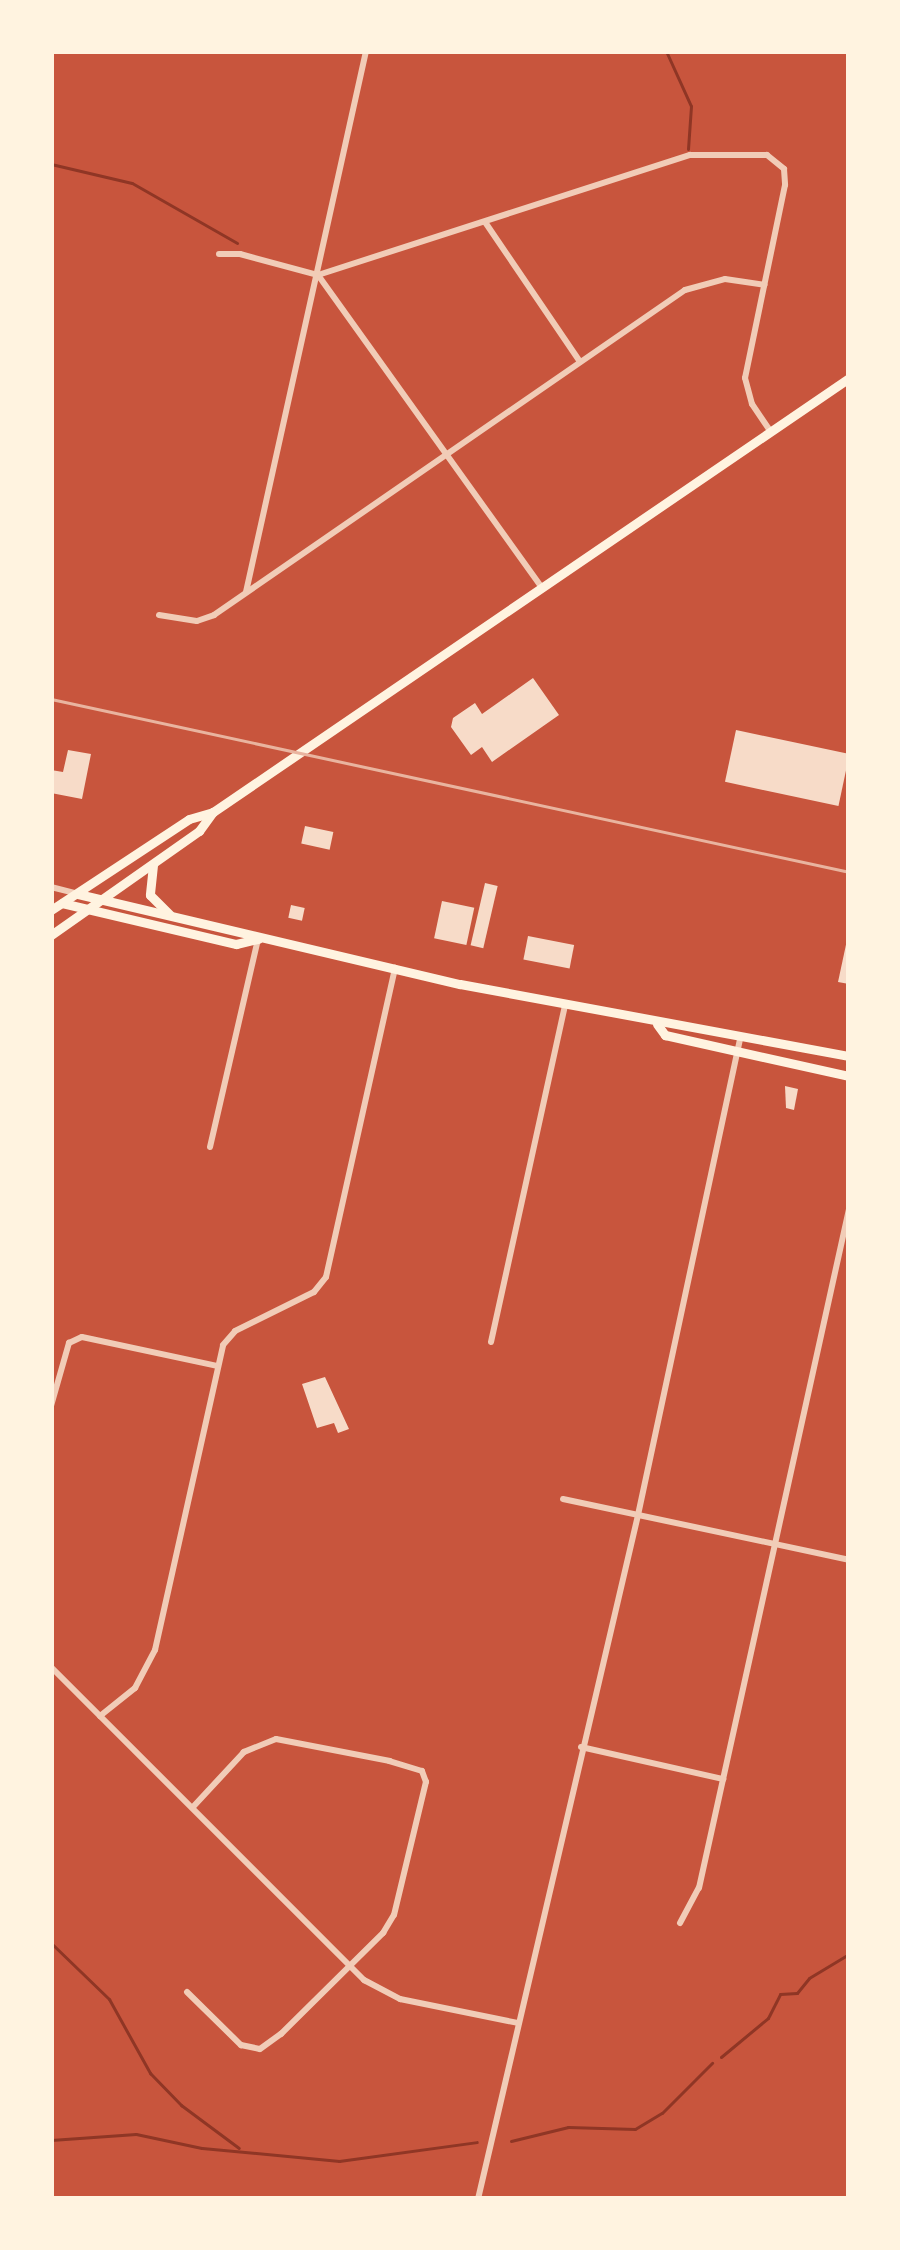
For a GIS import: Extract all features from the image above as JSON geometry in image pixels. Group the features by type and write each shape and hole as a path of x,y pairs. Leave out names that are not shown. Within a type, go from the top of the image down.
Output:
{"main road":[{"path":"51,910 189,819 213,812 849,378"},
{"path":"51,934 199,831 213,812"},
{"path":"155,862 147,880 150,896 170,915"},
{"path":"78,894 258,939 565,1005 657,1024 671,1020 849,1057"},
{"path":"57,902 236,944 258,939"},
{"path":"657,1024 665,1035 849,1076"}],"street":[{"path":"245,595 366,51"},
{"path":"219,254 240,254 318,275 690,155 767,155 781,163 786,175 745,378 752,404 770,431"},
{"path":"485,222 580,362"},
{"path":"318,275 543,590"},
{"path":"159,615 197,622 245,595 695,286 725,279 765,285"},
{"path":"51,887 78,894"},
{"path":"210,1147 258,939"},
{"path":"100,1716 135,1688 154,1650 223,1345 235,1331 293,1305 326,1277 395,968"},
{"path":"491,1342 565,1005"},
{"path":"478,2199 638,1515 741,1034"},
{"path":"680,1924 699,1888 849,1209"},
{"path":"51,1406 69,1343 82,1337 217,1366"},
{"path":"563,1499 849,1560"},
{"path":"51,1666 349,1966 400,1999 518,2023"},
{"path":"187,1992 241,2045 260,2049 349,1966 394,1915 426,1782 422,1771 276,1738 244,1752 192,1808"},
{"path":"581,1748 722,1779"}],"building":[{"path":"533,678 559,715 492,762 482,747 471,755 451,727 453,718 475,703 482,714"},
{"path":"736,730 849,754 838,806 725,782"},
{"path":"68,750 91,754 82,799 51,793 51,770 63,772"},
{"path":"305,826 333,832 330,850 301,844"},
{"path":"485,883 498,886 483,948 471,945"},
{"path":"442,901 474,908 466,945 434,938"},
{"path":"291,905 305,908 302,921 288,918"},
{"path":"528,936 574,945 570,969 523,960"},
{"path":"849,940 849,984 838,982"},
{"path":"785,1086 798,1089 794,1110 786,1108"},
{"path":"325,1377 349,1429 338,1433 334,1423 317,1428 302,1384"}],"waterway":[{"path":"666,51 691,106 688,149"},
{"path":"51,164 132,183 237,243"},
{"path":"51,1943 109,1999 150,2073 181,2105 239,2148"},
{"path":"721,2057 768,2018 780,1994 797,1993 809,1978 849,1954"},
{"path":"511,2141 568,2127 635,2129 662,2113 712,2063"},
{"path":"51,2140 136,2134 202,2148 339,2161 477,2142"}],"railway":[{"path":"51,699 849,872"}]}
